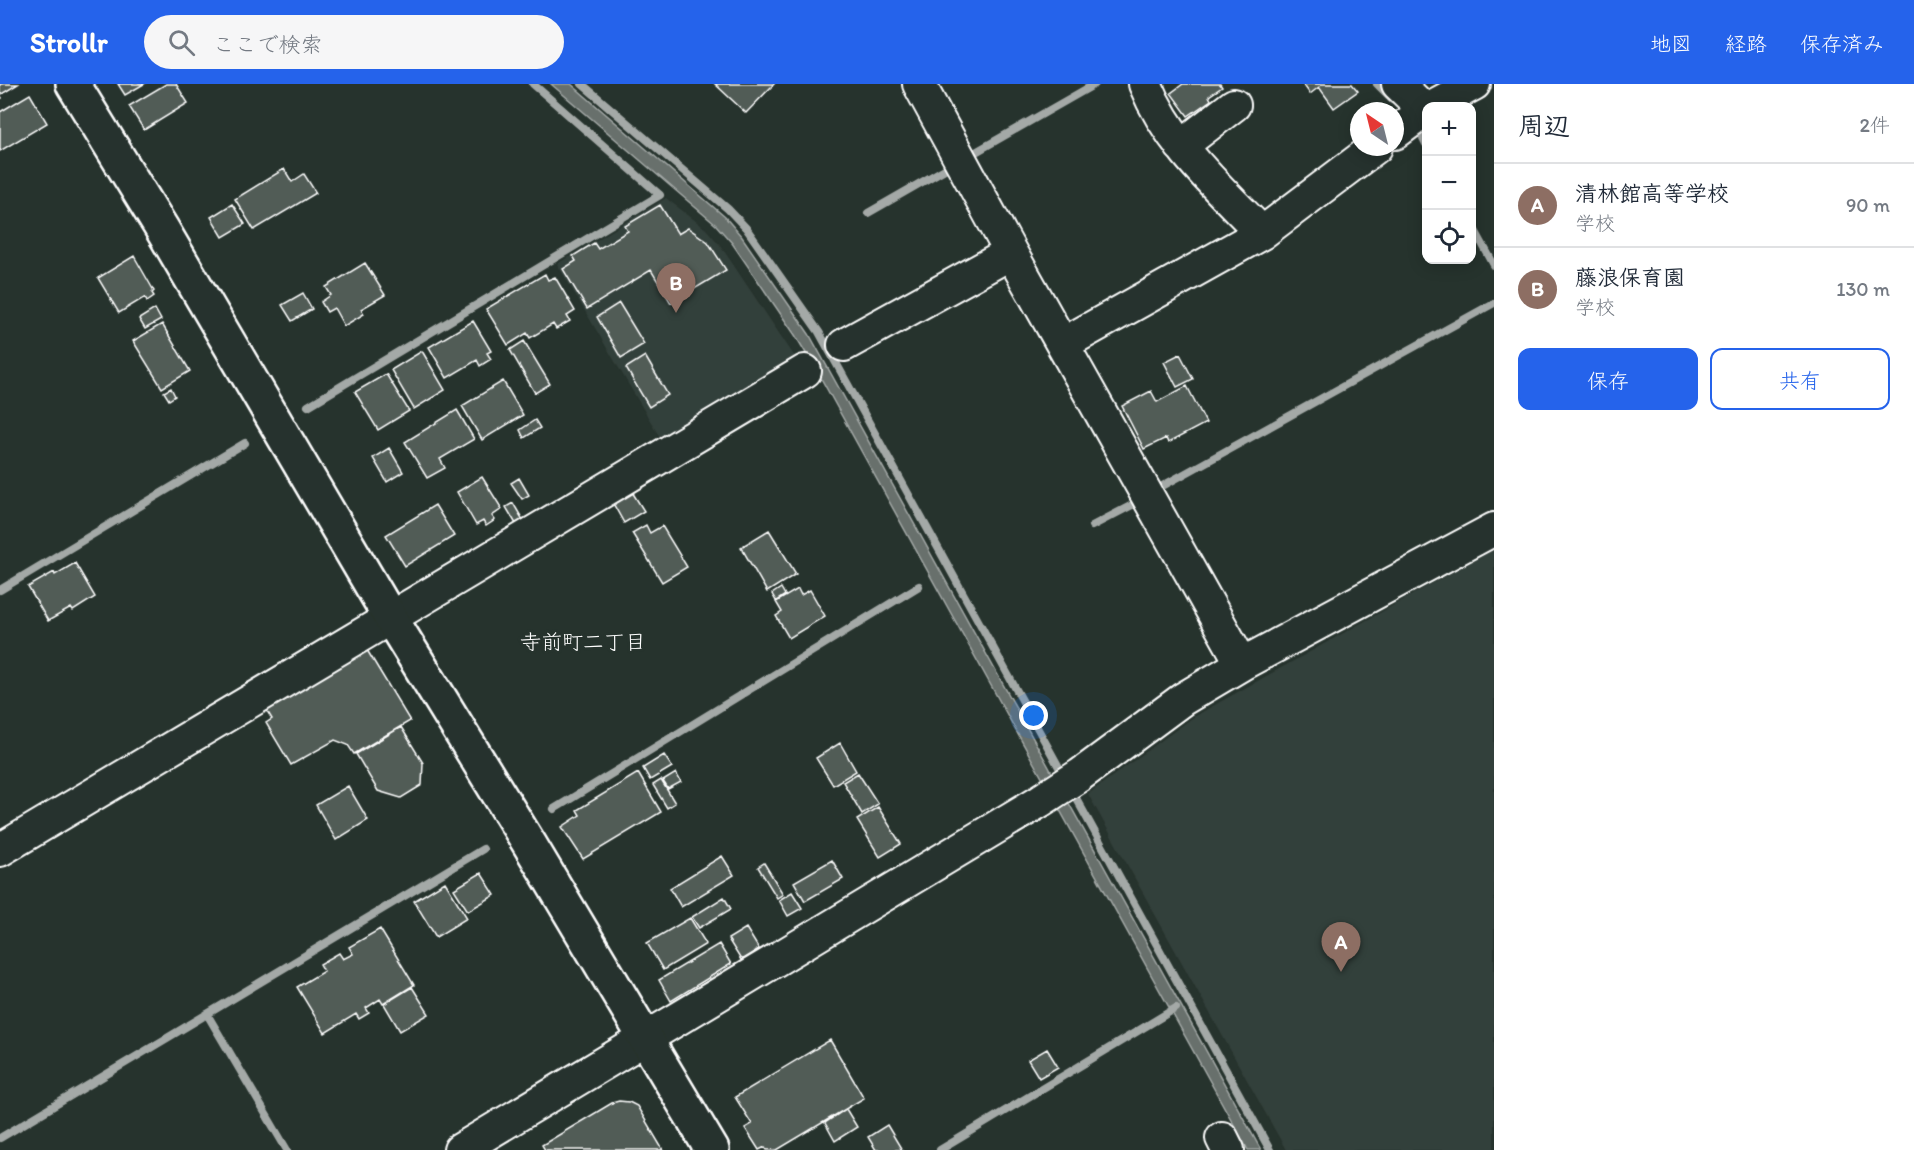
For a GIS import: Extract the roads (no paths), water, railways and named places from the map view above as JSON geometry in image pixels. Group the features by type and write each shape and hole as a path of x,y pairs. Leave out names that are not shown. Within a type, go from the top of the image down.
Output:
{"street":[{"path":"73,84 162,229 390,617 712,1150"},
{"path":"919,84 1011,253 1242,664"},
{"path":"1145,84 1151,100 1188,157 1262,232"},
{"path":"1398,84 1422,104"},
{"path":"1441,102 1474,84"},
{"path":"1180,146 1234,105"},
{"path":"1404,126 1422,113"},
{"path":"1063,344 1262,232 1364,156"},
{"path":"844,345 1011,253"},
{"path":"0,850 805,371"},
{"path":"460,1150 1040,801 1080,775 1183,699 1242,664 1494,529"}],"waterway":[{"path":"308,406 660,195 533,84"},
{"path":"582,84 728,209 746,228 819,332 1065,778"},
{"path":"974,153 1095,84"},
{"path":"1377,84 1392,99"},
{"path":"868,213 950,166"},
{"path":"1476,232 1494,265"},
{"path":"1157,489 1494,303"},
{"path":"0,590 245,443"},
{"path":"1092,526 1136,503"},
{"path":"554,809 919,586"},
{"path":"1071,789 1270,1150"},
{"path":"0,1138 483,849"},
{"path":"940,1150 1176,1008"},
{"path":"207,1014 287,1150"}],"place":[{"name":"藤浪保育園","path":"676,313"},
{"name":"清林館高等学校","path":"1341,972"}],"district":[{"name":"寺前町二丁目","path":"583,642"}]}
